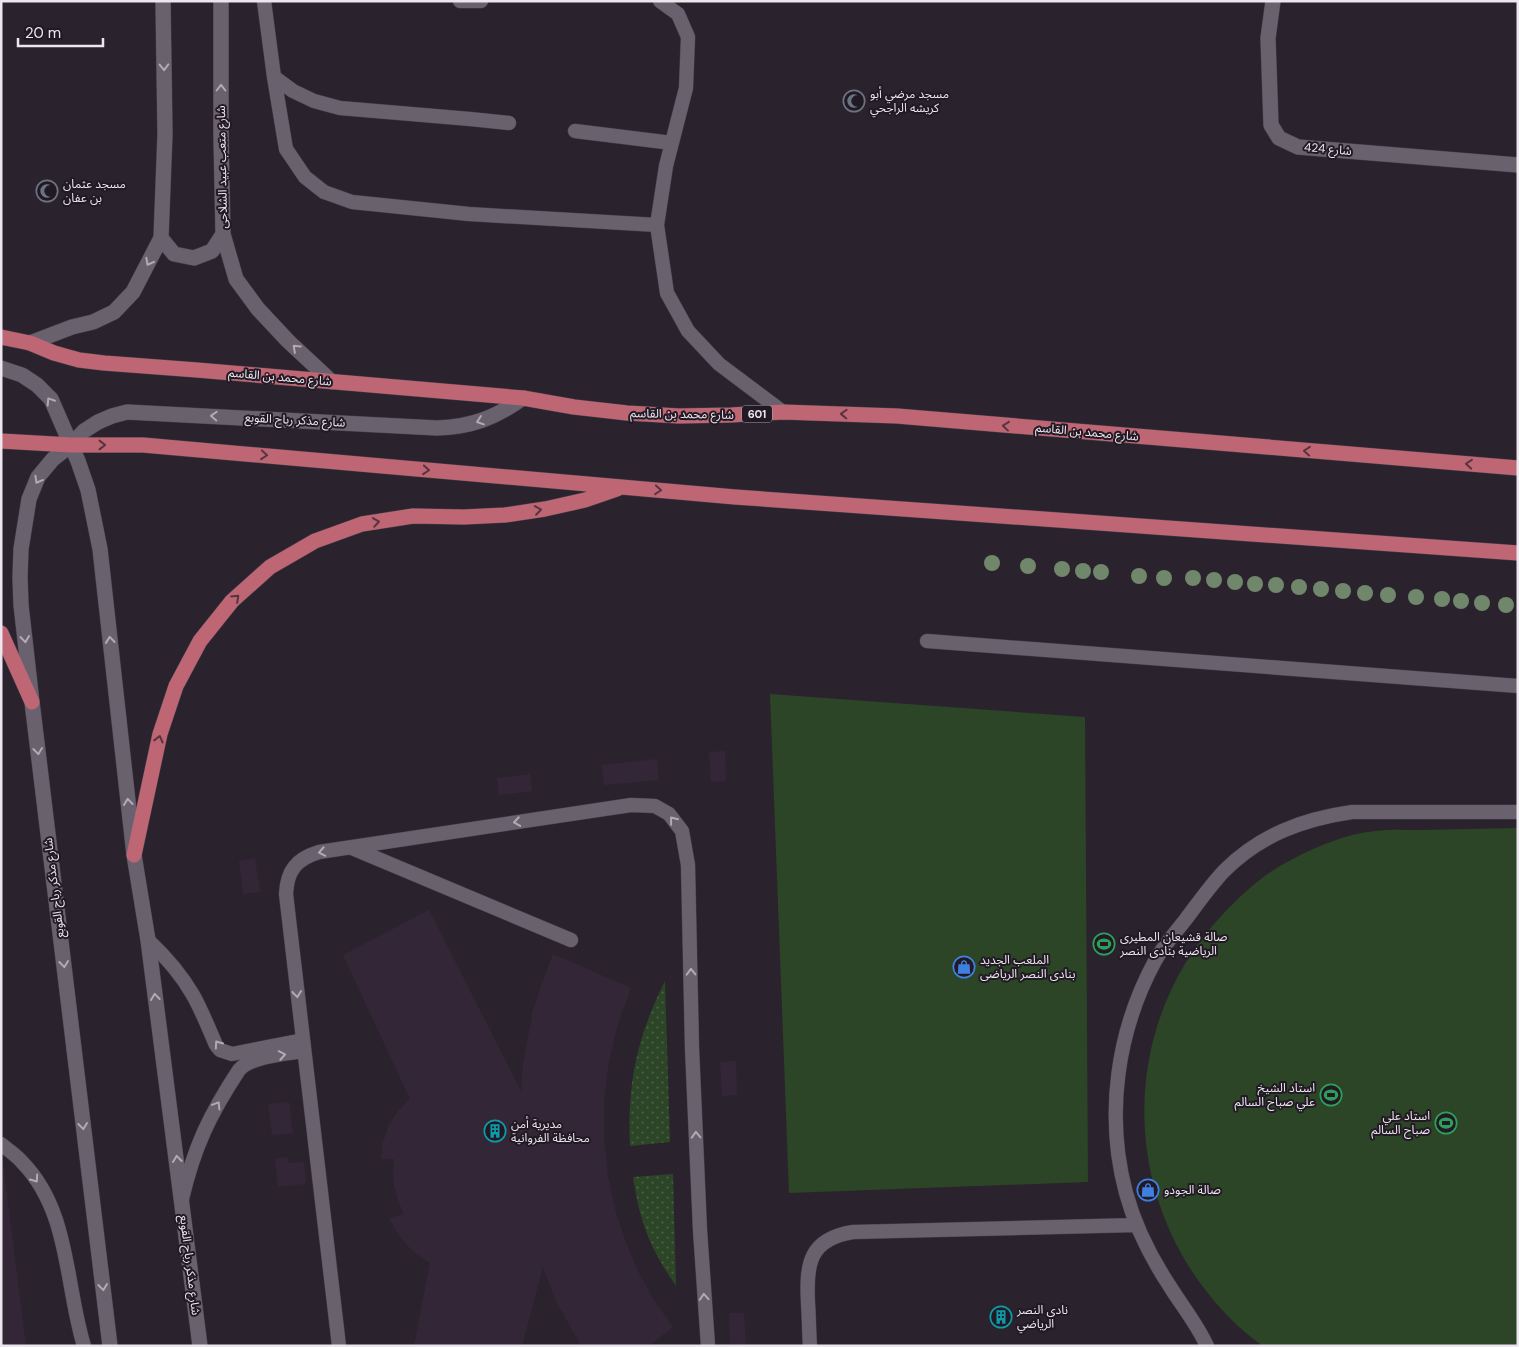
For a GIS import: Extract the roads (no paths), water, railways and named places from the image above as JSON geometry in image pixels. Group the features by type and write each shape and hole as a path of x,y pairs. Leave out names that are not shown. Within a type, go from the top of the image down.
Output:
{"main road":[{"name":"شارع محمد بن القاسم","path":"1,337 30,343 54,353 79,360 522,398 574,407 635,414 731,416 783,412 859,414 954,420 1518,468"},
{"path":"1,441 71,445 143,445 744,497 1518,552"},
{"path":"134,855 160,734 176,686 200,640 232,601 270,568 315,542 362,524 413,516 464,517 505,515 545,510 585,500 624,487"},
{"path":"1,633 32,702"}],"street":[{"path":"30,343 93,322 114,312 133,292 161,238 165,134 163,1"},
{"name":"شارع متعب عبيد الشلاحى","path":"221,1 220,138 223,234 236,279 258,309 288,341 332,382"},
{"name":"شارع 424","path":"1273,1 1268,38 1271,125 1279,138 1298,147 1518,165"},
{"path":"161,238 174,254 194,258 212,251 223,234"},
{"name":"شارع مذكر رباح القوبع","path":"1,368 22,375 37,385 51,399 78,461 88,490 100,548 134,855 148,940 200,1346"},
{"name":"شارع مذكر رباح القوبع","path":"110,1346 32,702 21,586 21,549 25,521 29,499 38,478 53,459 71,445 84,431 98,422 127,412 437,428 474,424 508,409 522,398"}],"lane":[{"path":"264,1 286,148 305,178 324,192 352,202 469,214 657,225"},
{"path":"460,1 481,1"},
{"path":"660,1 678,14 688,37 686,88 666,166 657,225 667,293 688,330 719,364 783,412"},
{"path":"274,76 293,91 314,101 340,108 509,123"},
{"path":"575,131 672,143"},
{"path":"927,641 1518,686"},
{"path":"339,1346 286,894 286,883 291,872 298,862 318,852 631,805 655,806 669,814 682,831 688,865 692,1057 700,1230 708,1346"},
{"path":"1207,1346 1201,1332 1151,1256 1137,1225 1126,1192 1119,1159 1116,1124 1121,1056 1129,1022 1141,990 1156,959 1224,871 1262,841 1305,821 1352,812 1518,812"},
{"path":"351,847 571,940"},
{"path":"148,940 174,966 184,980 194,996 220,1050 240,1060 304,1045"},
{"path":"182,1200 194,1154 203,1132 240,1060"},
{"path":"1,1144 22,1161 36,1180 56,1220 63,1241 84,1346"},
{"path":"810,1346 808,1268 820,1246 841,1234 853,1232 1137,1225"}],"place":[{"name":"مسجد مرضي أبو كريشه الراجحي","path":"854,101"},
{"name":"مسجد عثمان بن عفان","path":"47,191"},
{"name":"صالة قشيعان المطيرى الرياضية بنادى النصر","path":"1104,944"},
{"name":"الملعب الجديد بنادى النصر الرياضى","path":"964,967"},
{"name":"استاد الشيخ علي صباح السالم","path":"1331,1095"},
{"name":"استاد علي صباح السالم","path":"1446,1123"},
{"name":"مديرية أمن محافظة الفروانية","path":"495,1131"},
{"name":"صالة الجودو","path":"1148,1190"},
{"name":"نادي النصر الرياضي","path":"1001,1317"}]}
